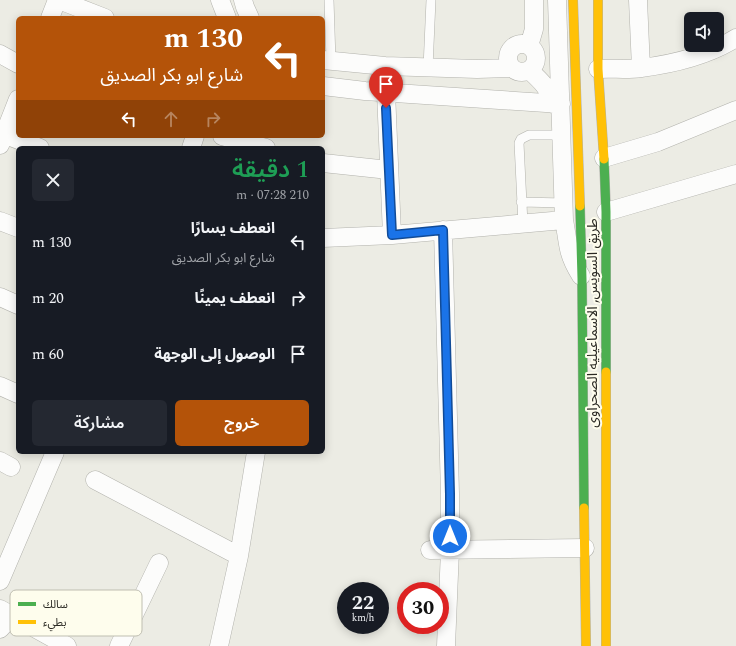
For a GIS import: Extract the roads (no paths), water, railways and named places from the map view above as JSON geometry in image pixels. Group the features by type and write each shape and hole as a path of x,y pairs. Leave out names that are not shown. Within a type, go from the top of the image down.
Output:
{"highway":[{"name":"طريق السويس, الاسماعيليه الصحراوى","path":"573,0 582,279 586,646"},
{"name":"طريق السويس, الاسماعيليه الصحراوى","path":"598,0 598,69 606,212 606,646"}],"street":[{"path":"51,16 58,0 100,16"},
{"path":"220,0 226,16"},
{"path":"243,0 249,16"},
{"path":"534,0 534,29 529,46 520,44 513,48 508,55 508,60 541,81 557,104"},
{"path":"557,0 557,104 562,135 564,212 569,250 574,265 582,279"},
{"path":"638,0 640,68"},
{"path":"598,69 640,68 683,61 707,52 736,38"},
{"path":"0,54 16,63"},
{"path":"327,61 428,68 521,69"},
{"path":"325,86 557,104"},
{"path":"386,92 392,235"},
{"path":"16,103 1,137 33,146"},
{"path":"604,158 658,142 736,110"},
{"path":"229,138 259,146"},
{"path":"325,163 389,170"},
{"path":"606,212 736,174"},
{"path":"325,238 392,235 523,224 564,212"},
{"path":"0,221 16,227"},
{"path":"443,230 450,494 450,550 446,646"},
{"path":"0,297 16,304"},
{"path":"0,386 16,393"},
{"path":"0,581 54,454"},
{"path":"219,646 239,556 256,454"},
{"path":"95,480 239,556"},
{"path":"430,550 585,548"},
{"path":"142,598 159,563"},
{"path":"0,629 6,612"},
{"path":"47,636 62,645"},
{"path":"119,646 124,636"}],"lane":[{"path":"327,61 330,0"},
{"path":"428,68 431,0"},
{"path":"523,224 519,143 521,139 529,135 562,135"},
{"path":"521,202 564,212"}]}
